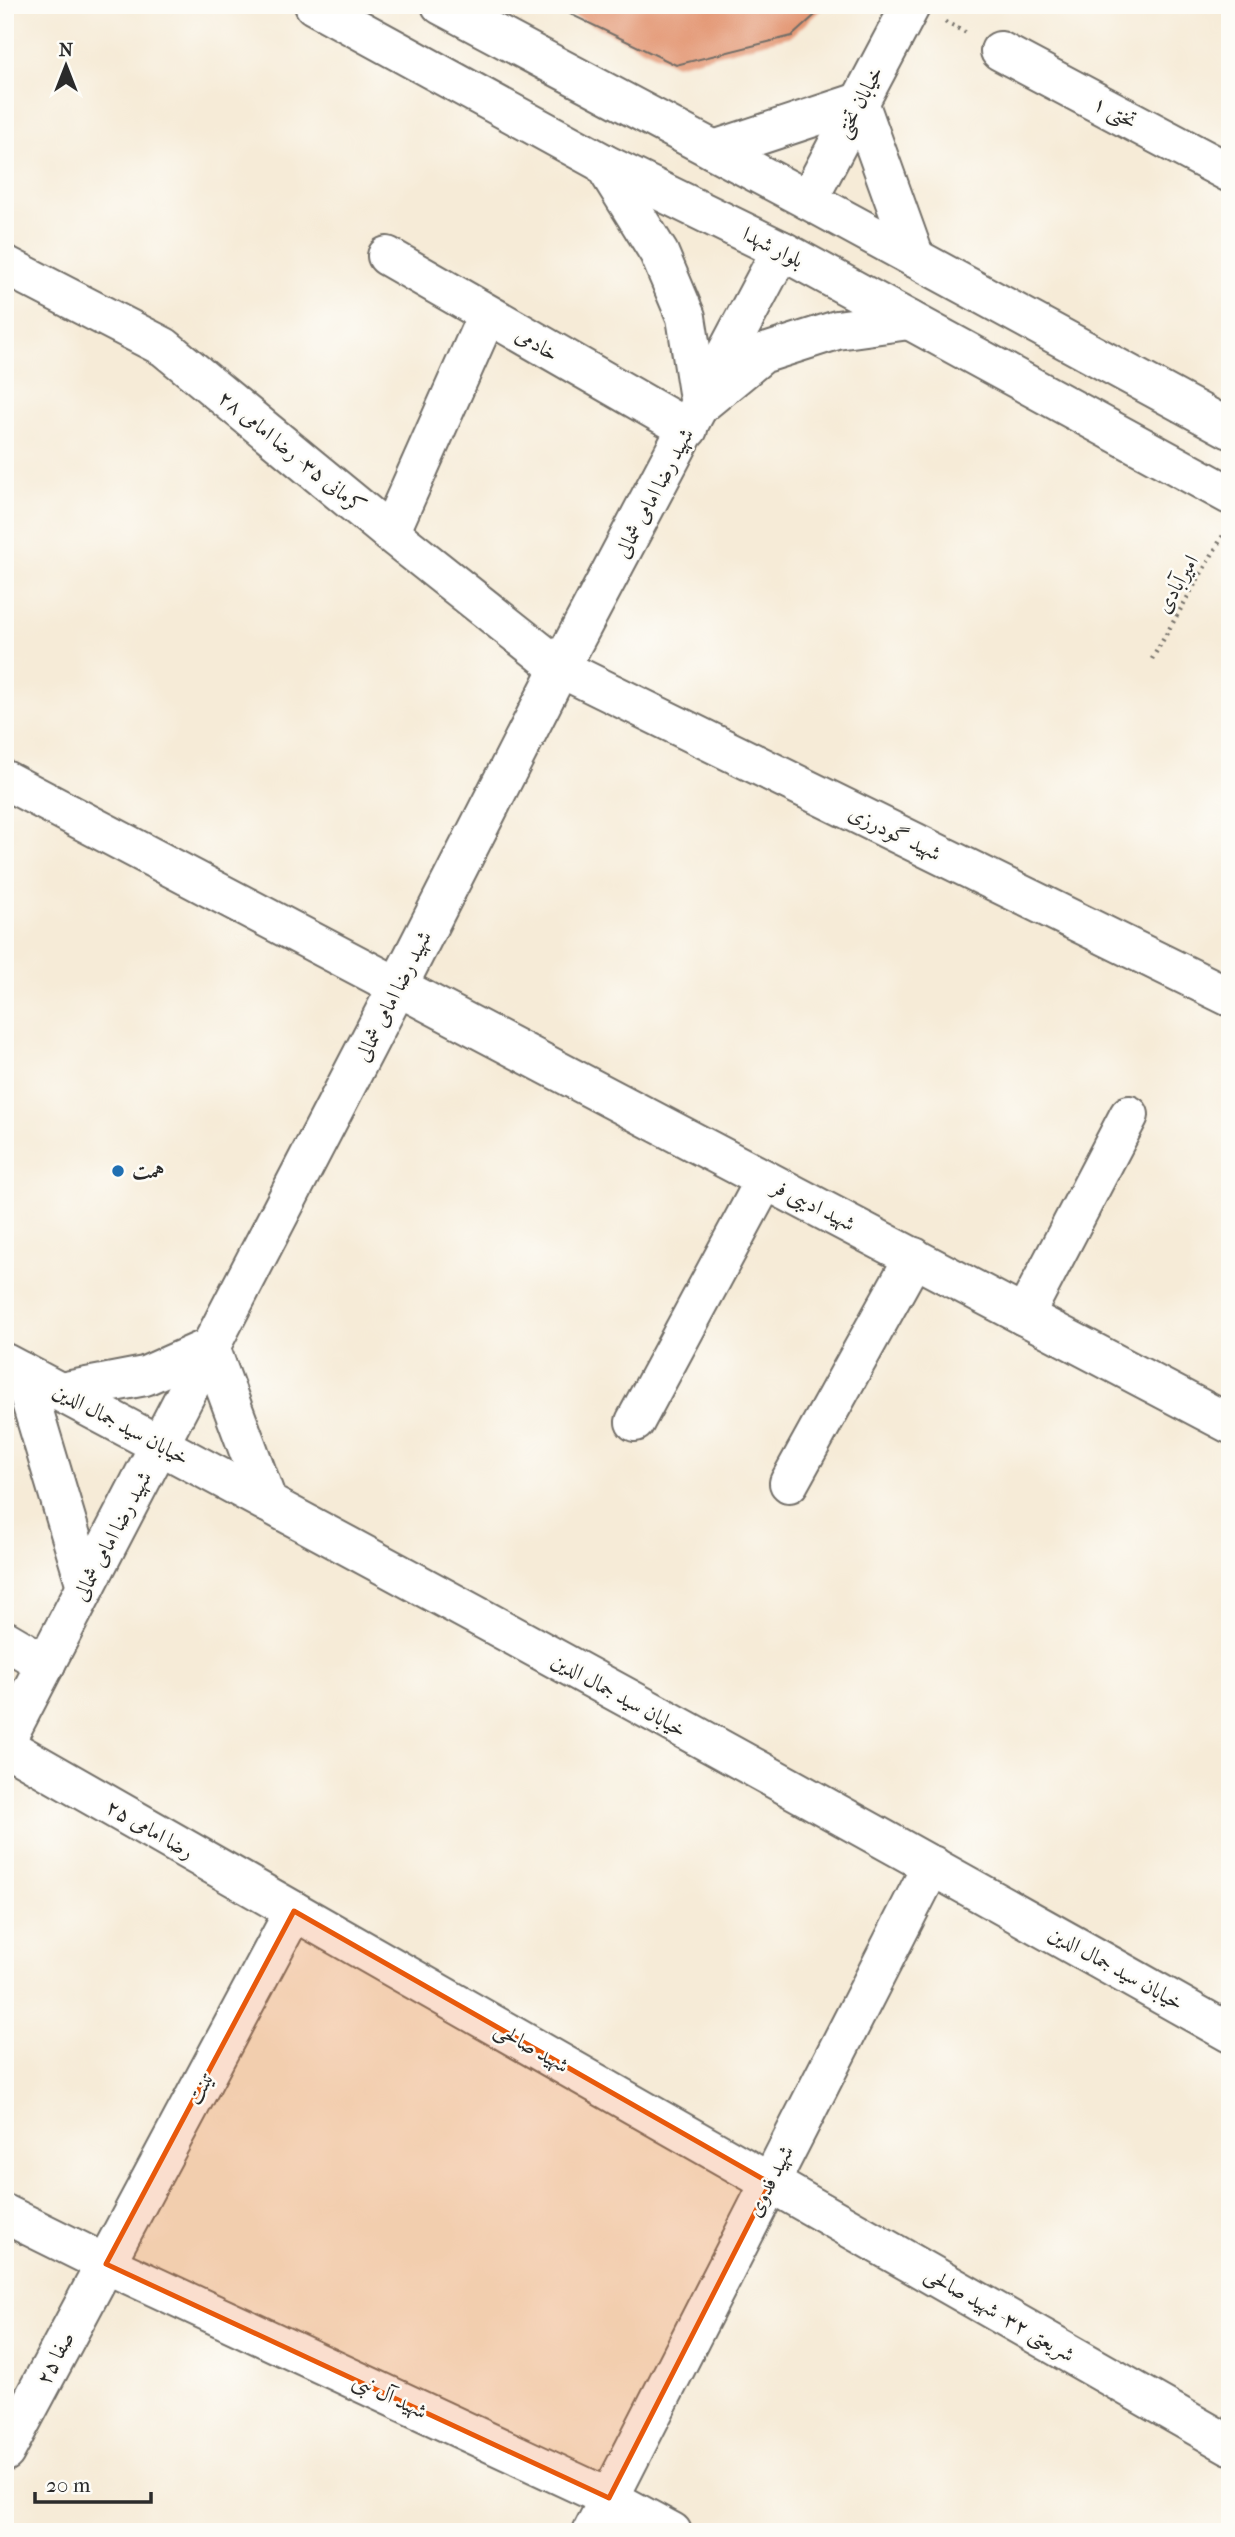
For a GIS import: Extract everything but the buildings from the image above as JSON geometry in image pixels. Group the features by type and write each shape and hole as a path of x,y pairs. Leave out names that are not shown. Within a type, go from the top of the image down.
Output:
{"street":[{"name":"بلوار شهدا","path":"314,5 603,163 781,250 1230,495"},
{"path":"441,5 1230,429"},
{"name":"خیابان تختی","path":"781,250 859,103 924,12"},
{"name":"تختی ١","path":"1000,51 1230,173"},
{"path":"714,150 859,103 915,258"},
{"path":"603,163 659,253 686,317 694,417"},
{"name":"شهید رضا امامی شمالی","path":"5,1744 560,668 781,250"},
{"name":"خادمی","path":"387,256 487,315 694,417"},
{"name":"کرمانی ۳۵- رضا امامی ۲۸","path":"5,265 164,347 390,533 560,668"},
{"path":"390,533 487,315"},
{"path":"694,417 762,354 837,330 909,320"},
{"name":"شهید گودرزی","path":"560,668 1230,997"},
{"name":"شهید ادیبی فر","path":"5,780 1230,1424"},
{"path":"1024,1315 1129,1115"},
{"path":"635,1422 765,1180"},
{"path":"789,1483 914,1257"},
{"path":"61,1392 145,1376 211,1347 268,1503"},
{"path":"14,1367 86,1587"},
{"name":"خیابان سید جمال الدین","path":"14,1367 932,1865 1230,2033"},
{"path":"5,1640 46,1664"},
{"name":"رضا امامی ۲۵","path":"5,1744 294,1911"},
{"name":"شهید فدوی","path":"592,2532 932,1865"},
{"name":"شهید صالحی","path":"294,1911 770,2183"},
{"name":"تینت","path":"106,2264 294,1911"},
{"name":"شریعتی ۳۲- شهید صالحی","path":"770,2183 1230,2445"},
{"name":"شهید آل نبی","path":"5,2214 106,2264 609,2498 672,2532"},
{"name":"صفا ۲۵","path":"5,2452 106,2264"}],"path":[{"path":"924,12 1000,51"},
{"name":"امیرآبادی","path":"1152,659 1230,524"}],"highlighted area":[{"path":"294,1911 770,2183 609,2498 106,2264"}],"place":[{"name":"همت","path":"118,1171"}]}
